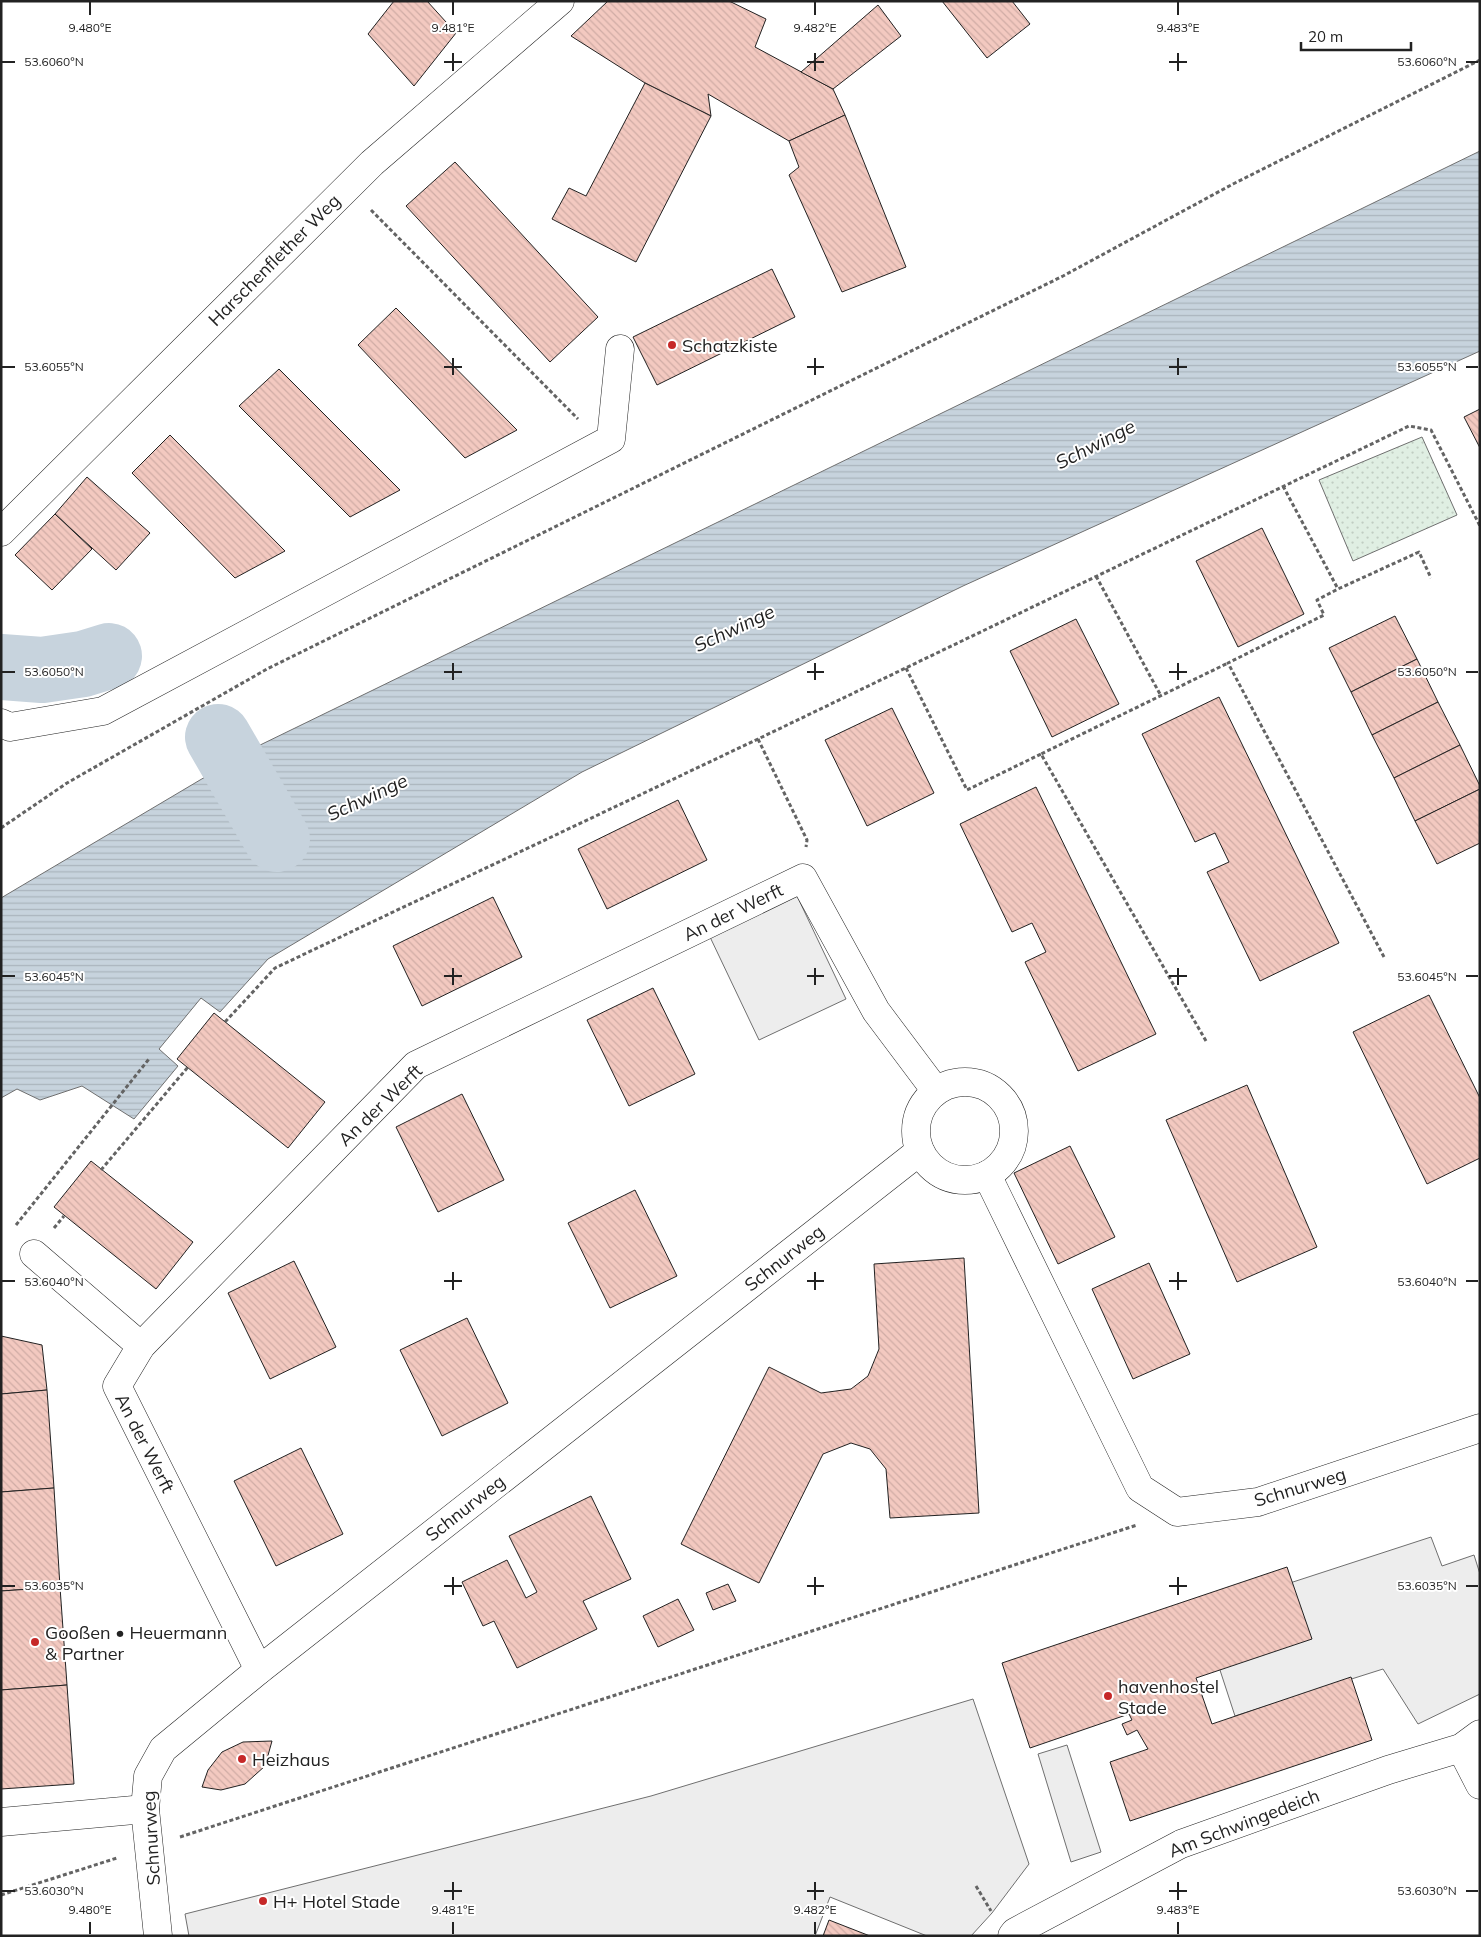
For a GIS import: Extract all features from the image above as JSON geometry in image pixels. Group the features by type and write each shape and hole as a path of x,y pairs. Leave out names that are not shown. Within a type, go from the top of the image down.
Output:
{"street":[{"name":"Harschenflether Weg","path":"1,532 372,162 560,1"},
{"path":"1,724 10,727 103,711 611,439 620,349"},
{"name":"An der Werft","path":"259,1670 117,1386 141,1346 416,1065 803,878 876,1011 936,1091"},
{"path":"965,1082 980,1084 994,1092 1005,1103 1012,1116 1014,1131 1012,1145 998,1167 987,1174 972,1179 956,1179 941,1174 928,1164 920,1151 916,1135 917,1118 924,1103 936,1091 950,1084 965,1082"},
{"name":"Schnurweg","path":"158,1936 145,1808 148,1776 164,1749 259,1670 920,1151"},
{"path":"987,1174 1140,1488 1176,1512"},
{"path":"34,1254 141,1346"},
{"name":"Schnurweg","path":"1176,1512 1258,1502 1480,1428"},
{"name":"Am Schwingedeich","path":"1012,1936 1015,1932 1181,1844 1470,1741 1480,1784"},
{"path":"1,1822 145,1808"}],"path":[{"path":"1,828 67,783 267,668 1054,280 1233,184 1480,60"},
{"path":"348,187 602,444"},
{"path":"226,1022 275,968 758,739 1409,426 1431,430 1480,526"},
{"path":"1284,486 1338,589"},
{"path":"906,668 967,790 1324,616 1317,600 1338,589 1420,552 1431,578"},
{"path":"1096,576 1161,696"},
{"path":"1228,663 1384,957"},
{"path":"758,739 807,840 803,878"},
{"path":"1041,754 1206,1041"},
{"path":"12,1230 149,1059"},
{"path":"101,1170 188,1067"},
{"path":"179,1837 1176,1512"},
{"path":"1,1895 148,1848"}],"green space":[{"path":"1422,437 1457,515 1353,561 1319,480"}],"shaded area":[{"path":"797,896 846,999 759,1040 710,937"},
{"path":"1431,1537 1442,1566 1474,1555 1480,1574 1480,1694 1418,1724 1383,1669 1235,1716 1201,1612"},
{"path":"973,1699 1029,1864 992,1913 971,1936 927,1936 830,1897 815,1936 189,1936 185,1914 651,1796"},
{"path":"1067,1745 1101,1852 1071,1862 1038,1754"}],"water":[{"name":"Schwinge","path":"1480,151 1480,351 963,586 582,772 268,959 220,1012 201,998 159,1049 178,1066 134,1119 82,1086 40,1100 17,1089 1,1098 1,898 254,748"}],"building":[{"path":"394,1 427,1 456,33 414,86 368,34"},
{"path":"608,1 729,1 766,19 755,47 833,89 845,115 789,141 708,94 711,116 645,83 571,36"},
{"path":"942,1 1012,1 1030,24 987,58"},
{"path":"878,5 901,36 833,89 801,72"},
{"path":"645,83 711,116 636,262 552,219 569,188 586,196"},
{"path":"845,115 906,267 842,292 789,175 799,167 789,141"},
{"path":"455,162 598,317 550,362 406,206"},
{"path":"772,269 795,317 657,385 633,337"},
{"path":"396,308 517,430 465,458 358,345"},
{"path":"279,369 400,490 350,517 239,406"},
{"path":"1480,409 1480,448 1464,417"},
{"path":"170,435 285,551 235,578 132,473"},
{"path":"87,477 150,533 116,570 55,514"},
{"path":"55,514 92,549 52,590 15,555"},
{"path":"1262,528 1304,614 1238,647 1196,561"},
{"path":"1395,616 1417,659 1351,692 1329,648"},
{"path":"1076,619 1119,704 1052,737 1010,651"},
{"path":"1417,659 1438,702 1372,735 1351,692"},
{"path":"1219,697 1339,943 1260,981 1207,872 1229,862 1215,833 1195,842 1142,734"},
{"path":"1438,702 1460,745 1394,778 1372,735"},
{"path":"892,708 934,793 867,826 825,740"},
{"path":"1460,745 1480,789 1415,821 1394,778"},
{"path":"1036,787 1156,1034 1078,1071 1025,962 1046,952 1032,923 1012,932 960,824"},
{"path":"1480,789 1480,843 1437,864 1415,821"},
{"path":"678,800 707,860 607,909 578,849"},
{"path":"493,897 522,957 422,1006 393,946"},
{"path":"653,988 695,1074 629,1106 587,1020"},
{"path":"1429,995 1480,1098 1480,1158 1427,1184 1353,1032"},
{"path":"214,1013 325,1102 288,1148 177,1059"},
{"path":"1247,1085 1317,1247 1237,1282 1166,1120"},
{"path":"462,1094 504,1180 438,1212 396,1127"},
{"path":"1070,1146 1115,1237 1058,1264 1014,1173"},
{"path":"91,1161 193,1242 156,1289 54,1207"},
{"path":"635,1190 677,1276 610,1308 568,1223"},
{"path":"964,1258 979,1513 890,1518 886,1469 870,1449 851,1443 823,1454 759,1583 681,1544 769,1367 821,1393 851,1389 868,1376 879,1349 874,1264"},
{"path":"294,1261 336,1347 270,1379 228,1293"},
{"path":"1149,1263 1190,1354 1133,1379 1092,1289"},
{"path":"467,1318 508,1403 442,1436 400,1350"},
{"path":"1,1336 42,1345 47,1390 1,1394"},
{"path":"47,1390 54,1488 1,1492 1,1394"},
{"path":"301,1448 343,1534 276,1566 234,1481"},
{"path":"54,1488 60,1587 1,1591 1,1492"},
{"path":"591,1496 631,1579 583,1601 597,1629 517,1668 494,1621 483,1626 462,1582 507,1560 526,1598 537,1592 509,1536"},
{"name":"havenhostel Stade","path":"1287,1567 1312,1639 1196,1678 1212,1724 1351,1677 1372,1740 1130,1821 1110,1762 1148,1749 1137,1730 1127,1735 1122,1724 1132,1720 1129,1714 1030,1748 1002,1663"},
{"path":"728,1584 736,1601 713,1610 706,1593"},
{"path":"60,1587 67,1685 1,1690 1,1591"},
{"path":"678,1599 694,1630 658,1647 643,1616"},
{"path":"67,1685 74,1784 1,1789 1,1690"},
{"name":"Heizhaus","path":"272,1741 265,1766 245,1784 221,1790 202,1787 208,1770 222,1752 243,1742"},
{"path":"829,1920 870,1936 823,1936"}],"waterway":[{"path":"1,667 42,670 83,664 109,656"},
{"path":"218,737 277,839"}],"place":[{"name":"Schatzkiste","path":"672,345"},
{"name":"Gooßen • Heuermann & Partner","path":"35,1642"},
{"name":"havenhostel Stade","path":"1108,1696"},
{"name":"Heizhaus","path":"242,1759"},
{"name":"H+ Hotel Stade","path":"263,1901"}]}
